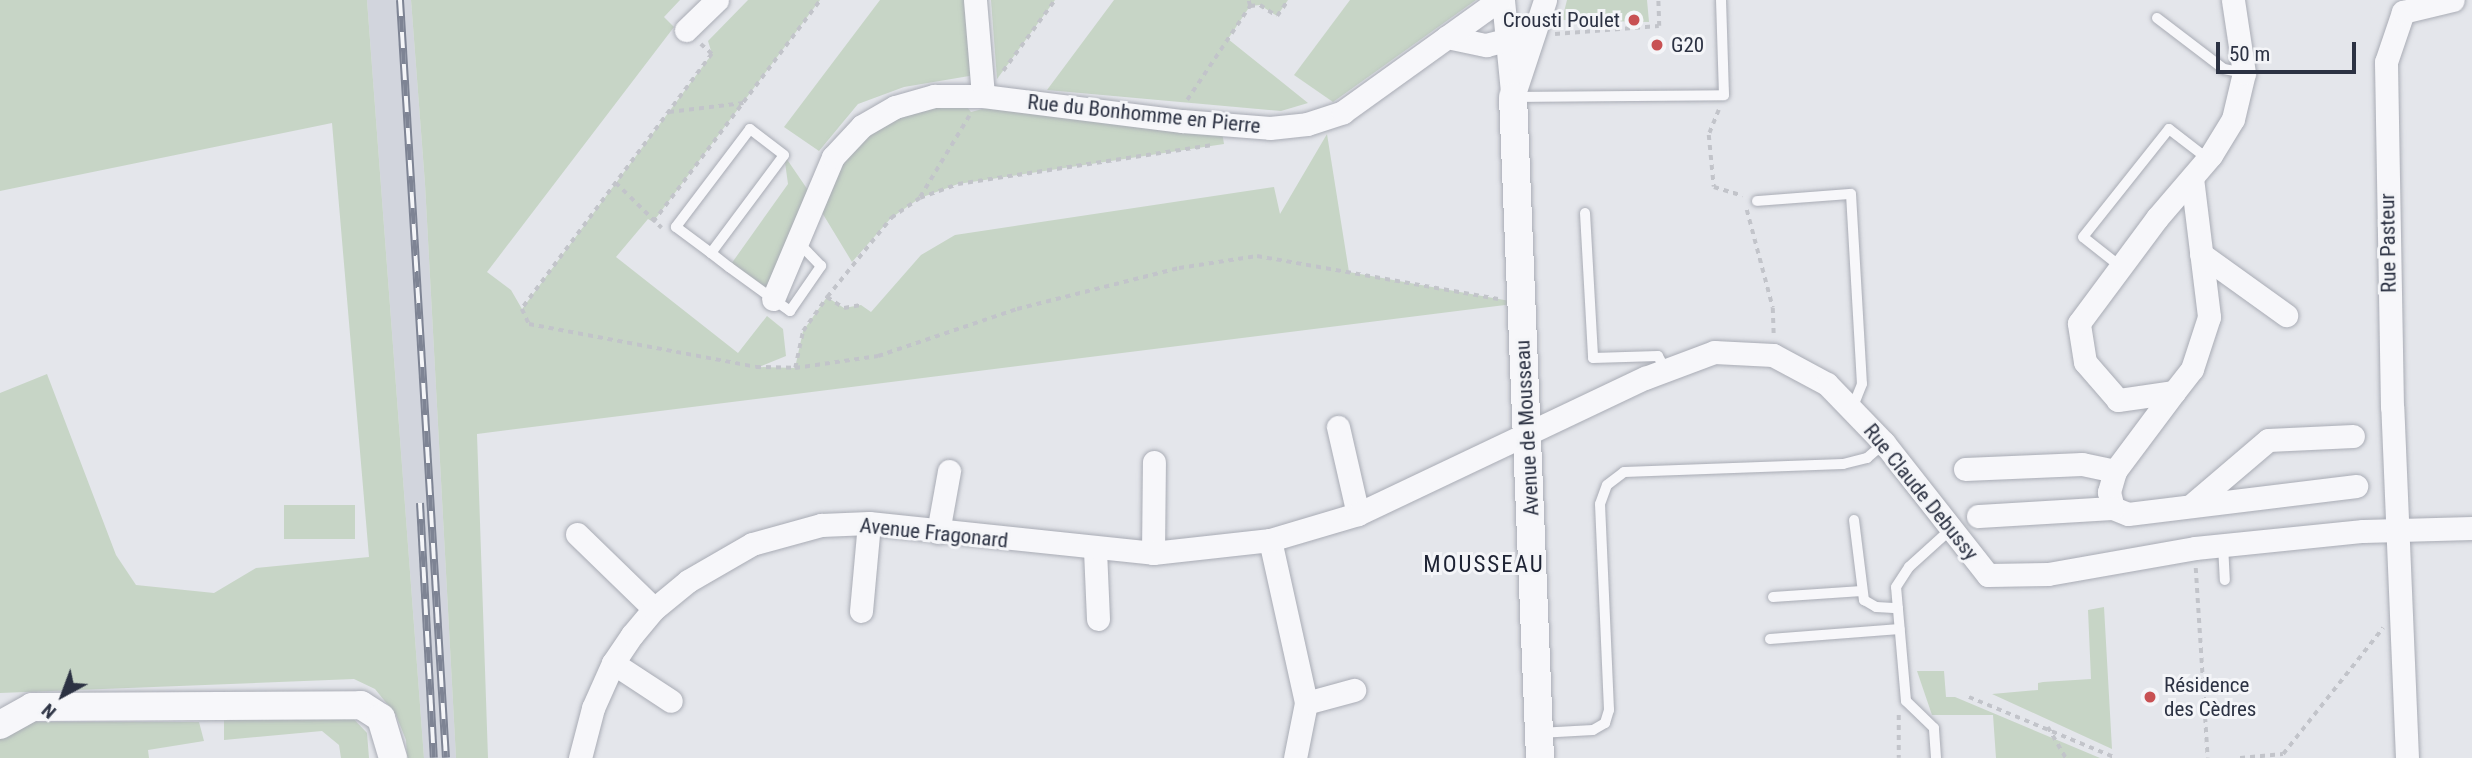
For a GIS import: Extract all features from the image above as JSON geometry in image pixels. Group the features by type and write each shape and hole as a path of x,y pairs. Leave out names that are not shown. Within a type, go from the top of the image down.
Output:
{"street":[{"path":"686,30 716,0"},
{"path":"975,0 983,96"},
{"name":"Avenue de Mousseau","path":"1513,97 1545,31 1545,0"},
{"path":"2174,392 2118,400 2085,362 2079,323 2208,159 2233,119 2245,73 2233,0"},
{"name":"Rue Pasteur","path":"2407,758 2385,128 2386,62 2408,6 2453,0"},
{"name":"Rue du Bonhomme en Pierre","path":"773,299 833,157 862,126 895,107 934,96 983,96 1174,120 1270,128 1307,124 1343,112 1497,1"},
{"name":"Avenue de Mousseau","path":"1497,1 1506,42 1513,97 1540,746"},
{"path":"1447,37 1486,45 1545,31"},
{"path":"2113,508 2109,492 2115,471 2192,369 2209,317 2192,178"},
{"path":"2201,254 2286,315"},
{"name":"Rue Claude Debussy","path":"1527,434 1666,370 1714,352 1773,355 1827,384 1852,409 1884,443 1988,575 2048,574 2223,545 2399,529 2472,528"},
{"path":"1338,427 1357,514"},
{"name":"Avenue Fragonard","path":"580,758 593,708 613,663 653,609 719,560 752,544 821,525 869,523 1096,550 1153,554 1270,540 1357,514 1527,434"},
{"path":"2194,503 2268,440 2353,436"},
{"path":"1153,554 1154,462"},
{"path":"1965,469 2082,464 2115,471"},
{"path":"938,532 949,471"},
{"path":"1978,516 2113,508 2128,514 2194,503 2356,486"},
{"path":"861,611 869,523"},
{"path":"578,534 653,609"},
{"path":"1270,540 1306,703 1295,758"},
{"path":"1096,550 1098,619"},
{"path":"613,663 671,701"},
{"path":"1306,703 1354,690"},
{"path":"0,725 32,707 361,705 381,718 393,758"}],"lane":[{"path":"1513,97 1724,95 1721,0"},
{"path":"2157,18 2224,69 2245,73"},
{"path":"710,253 784,155 750,129 676,227 710,253 790,311 821,266 797,241"},
{"path":"2121,267 2083,237 2169,129 2208,159"},
{"path":"1757,201 1851,194 1862,384 1852,409"},
{"path":"1585,213 1593,358 1658,356 1666,370"},
{"path":"1540,746 1593,730 1605,723 1609,710 1600,504 1607,485 1624,472 1843,464 1867,458 1884,443"},
{"path":"1854,520 1864,600 1876,607 1898,608"},
{"path":"1936,758 1934,728 1906,701 1896,587 1909,567 1951,529"},
{"path":"2223,545 2225,580"},
{"path":"1773,597 1863,591"},
{"path":"1770,639 1900,629"}],"path":[{"path":"653,222 820,0"},
{"path":"1248,0 1250,6"},
{"path":"1250,6 1260,5 1277,16 1288,0"},
{"path":"1545,31 1659,26 1658,0"},
{"path":"1174,120 1250,6"},
{"path":"686,30 712,54 522,309 529,324 756,367 795,368 878,356 1017,309 1179,268 1258,256 1521,303"},
{"path":"1724,95 1709,135 1714,187 1742,194 1773,308 1773,355"},
{"path":"669,112 743,103"},
{"path":"795,368 803,331 827,297 891,218 919,198 958,184 1224,144"},
{"path":"827,297 844,308 861,305"},
{"path":"2195,548 2208,758"},
{"path":"2241,758 2283,754 2378,629 2402,623"},
{"path":"1969,697 2048,727 2116,758"},
{"path":"1899,758 1898,716 1906,701"},
{"path":"2048,727 2066,758"}],"shaded area":[{"path":"367,0 411,0 425,184 456,758 424,758"}],"green space":[{"path":"0,0 367,0 424,758 407,758 406,740 396,715 375,689 354,679 0,693 0,393 47,374 116,555 136,585 214,593 256,568 369,557 332,123 0,191"},
{"path":"411,0 680,0 664,17 674,27 487,272 511,290 522,309 712,54 708,41 748,0 820,0 653,222 648,219 616,257 738,353 767,316 783,329 786,356 759,367 795,368 803,331 827,297 844,308 861,305 871,312 921,255 955,235 1274,187 1280,214 1327,134 1349,272 1521,303 477,434 488,758 456,758 425,184"},
{"path":"880,0 975,0 981,74 904,87 858,104 819,151 784,127"},
{"path":"991,0 1055,0 997,79"},
{"path":"1114,0 1288,0 1277,16 1260,5 1250,6 1228,39 1308,103 1281,111 1047,90"},
{"path":"1350,0 1476,0 1333,102 1294,75"},
{"path":"1567,0 1647,0 1649,22 1562,20"},
{"path":"958,96 971,112 990,107 1222,132 1224,144 958,184 920,198 891,218 852,262 815,201 773,299 729,267 788,184 784,155 814,199 862,126"},
{"path":"284,505 355,505 355,539 284,539"},
{"path":"2104,607 2112,749 1992,694 2038,690 2038,683 2043,682 2091,679 2088,610"},
{"path":"1917,671 1944,671 1946,697 1955,697 2100,758 1996,758 1993,715 1932,715"},
{"path":"350,715 367,733 369,758 341,758 339,745 322,731 224,740 224,717"},
{"path":"34,722 199,722 204,741 148,750 149,758 0,758 0,737"}],"railway":[{"path":"400,0 446,758"},
{"path":"420,503 434,758"}],"place":[{"name":"Crousti Poulet","path":"1634,20"},
{"name":"G20","path":"1657,45"},
{"name":"Résidence des Cèdres","path":"2150,697"}],"district":[{"name":"MOUSSEAU","path":"1484,565"}]}
